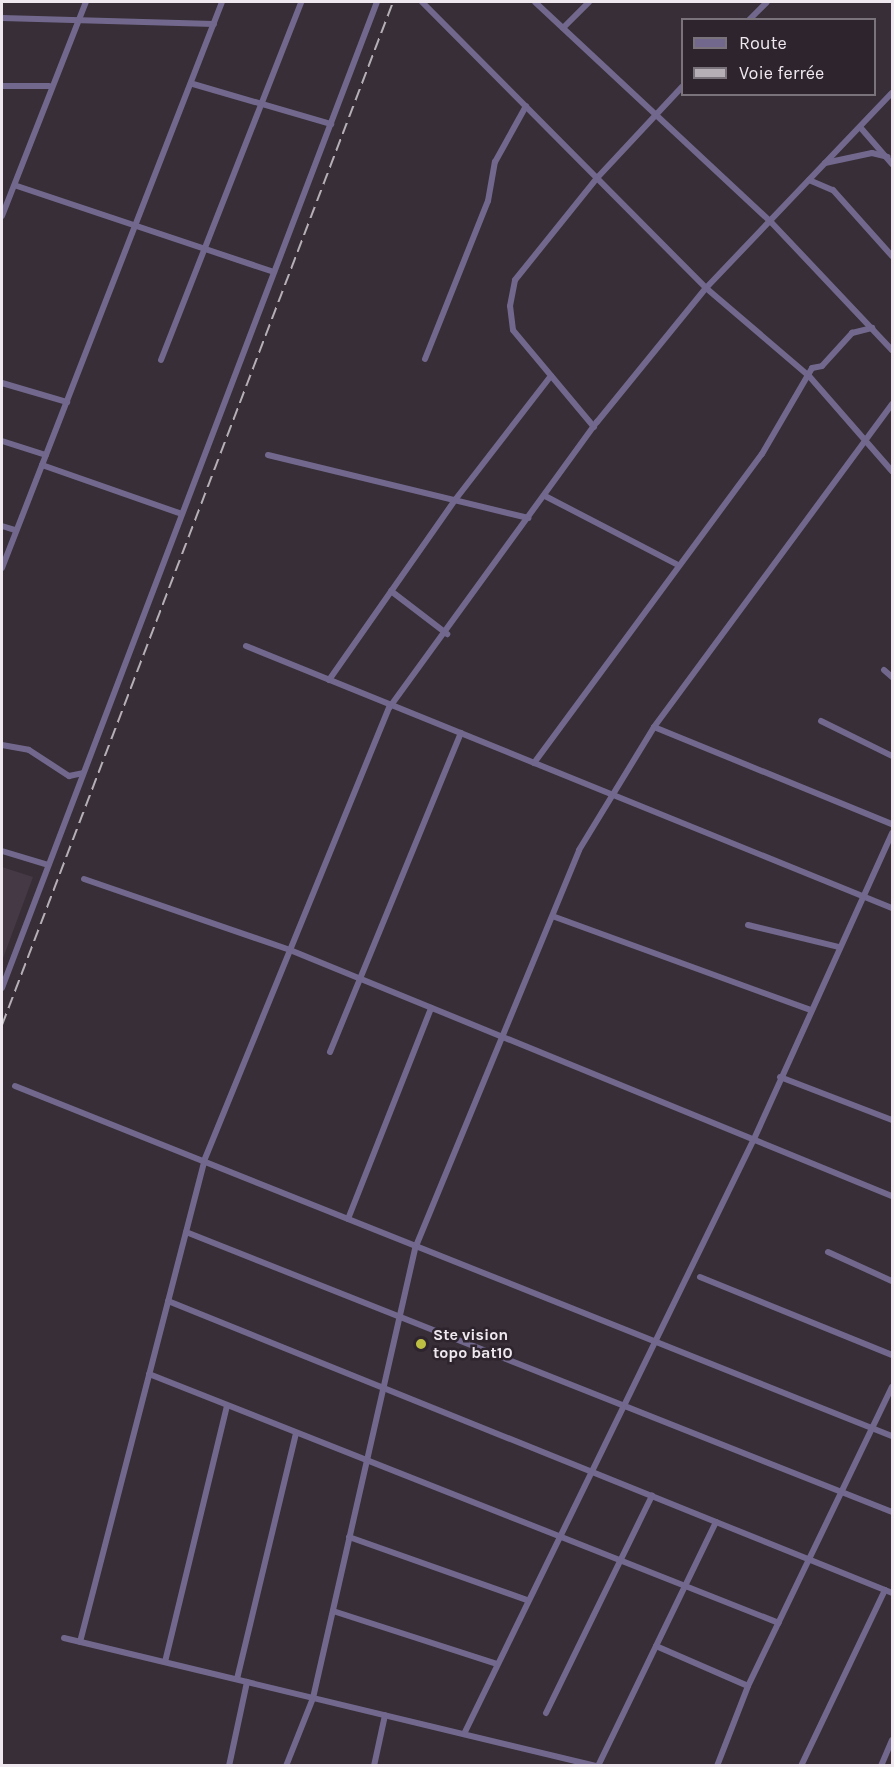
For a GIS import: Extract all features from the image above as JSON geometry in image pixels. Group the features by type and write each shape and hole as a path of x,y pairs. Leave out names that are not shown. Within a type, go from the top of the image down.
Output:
{"street":[{"path":"2,216 17,186 49,86 86,2"},
{"path":"2,568 133,227 193,84 222,2"},
{"path":"161,360 301,2"},
{"path":"2,988 377,2"},
{"path":"422,2 706,288 809,376 861,441 892,471"},
{"path":"535,2 656,119 770,221 892,350"},
{"path":"563,28 589,2"},
{"path":"751,18 768,2"},
{"path":"2,18 79,22 214,24"},
{"path":"193,84 331,124"},
{"path":"2,86 49,86"},
{"path":"594,427 513,330 510,306 515,280 597,178 656,119 681,88"},
{"path":"80,1642 204,1161 389,708 447,634 594,427 706,288 892,93"},
{"path":"425,359 488,201 495,162 526,106"},
{"path":"860,127 892,164"},
{"path":"825,163 872,153 888,158"},
{"path":"809,180 833,190 892,256"},
{"path":"17,186 133,227 274,272"},
{"path":"534,763 676,564 762,454 809,376 848,337 872,328"},
{"path":"329,680 455,500 551,376"},
{"path":"2,383 67,402"},
{"path":"286,1766 313,1698 416,1246 502,1037 555,917 579,850 609,793 654,727 861,441 892,404"},
{"path":"2,441 46,455"},
{"path":"268,455 528,518"},
{"path":"42,465 182,514"},
{"path":"545,496 676,564"},
{"path":"2,526 15,530"},
{"path":"391,591 447,634"},
{"path":"246,646 329,680 389,708 461,733 892,908"},
{"path":"884,670 892,677"},
{"path":"821,721 892,756"},
{"path":"654,727 892,824"},
{"path":"330,1052 461,733"},
{"path":"2,745 29,750 69,776 83,773"},
{"path":"464,1734 622,1405 754,1139 838,947 892,833"},
{"path":"2,851 48,865"},
{"path":"84,879 290,950 892,1196"},
{"path":"555,917 810,1010"},
{"path":"748,926 838,947"},
{"path":"348,1219 431,1008"},
{"path":"780,1077 892,1120"},
{"path":"15,1086 892,1437"},
{"path":"186,1232 892,1512"},
{"path":"828,1252 892,1281"},
{"path":"700,1277 892,1355"},
{"path":"168,1300 892,1593"},
{"path":"149,1374 296,1432 367,1456 559,1536 779,1623"},
{"path":"717,1766 748,1686 892,1387"},
{"path":"165,1662 227,1406"},
{"path":"237,1679 296,1432"},
{"path":"546,1713 652,1496"},
{"path":"64,1638 597,1766 716,1522"},
{"path":"349,1537 527,1600"},
{"path":"801,1766 885,1590"},
{"path":"333,1611 497,1664"},
{"path":"656,1647 748,1686"},
{"path":"229,1766 247,1682"},
{"path":"374,1766 385,1715"},
{"path":"881,1766 892,1740"}],"shaded area":[{"path":"2,867 33,877 2,961"}],"railway":[{"path":"2,1025 393,2"}],"place":[{"name":"Ste vision topo bat10","path":"421,1344"}]}
